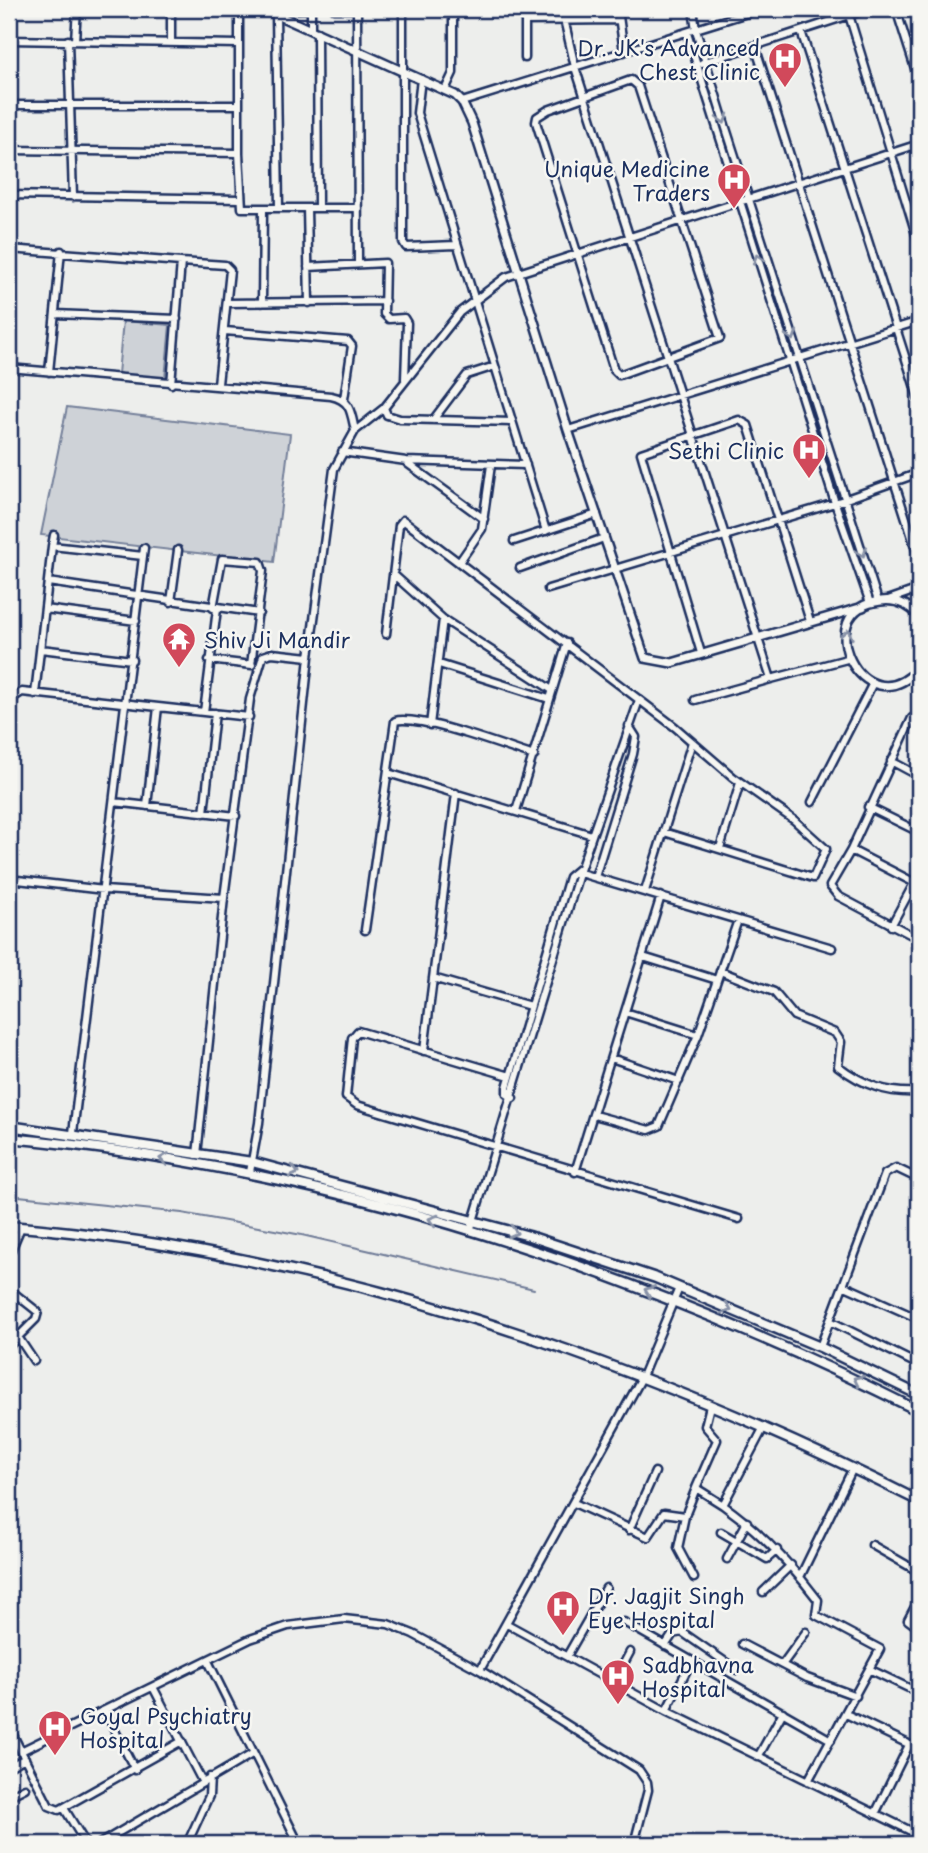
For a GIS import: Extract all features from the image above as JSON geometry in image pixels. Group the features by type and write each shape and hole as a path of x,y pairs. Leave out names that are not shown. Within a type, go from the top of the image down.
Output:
{"main road":[{"path":"9,1126 73,1133 252,1162 529,1236 679,1288 820,1348 919,1395"},
{"path":"9,1138 250,1172 558,1257 741,1327 919,1410"},
{"path":"9,1226 149,1244 308,1275 481,1322 641,1379 764,1427 919,1502"}],"street":[{"path":"73,197 70,106 72,40 77,9"},
{"path":"171,43 172,9"},
{"path":"239,9 240,199 245,210 358,208"},
{"path":"270,11 308,9 314,30 318,208"},
{"path":"334,9 357,9 358,264"},
{"path":"403,9 403,242 410,247 456,245"},
{"path":"445,90 453,73 453,9"},
{"path":"525,9 525,58"},
{"path":"618,9 624,52"},
{"path":"693,9 705,62 845,500 874,603"},
{"path":"462,102 760,9"},
{"path":"696,65 869,9"},
{"path":"896,9 919,81"},
{"path":"270,11 403,70 445,90 462,102 472,123 568,430 645,658 672,663 919,589"},
{"path":"270,11 279,208"},
{"path":"849,15 919,244"},
{"path":"564,19 575,67 666,358 694,435 723,536 771,679"},
{"path":"525,21 618,20"},
{"path":"801,31 919,400"},
{"path":"687,33 835,503 874,603"},
{"path":"9,40 239,44"},
{"path":"755,46 919,559"},
{"path":"421,79 416,113 546,531"},
{"path":"631,80 636,82 681,221 719,338 624,373 616,373 536,122 540,113 631,80"},
{"path":"9,105 239,105"},
{"path":"250,1172 259,1123 309,657 334,469 355,430 384,408 446,327 474,299 519,271 919,144"},
{"path":"9,150 239,153"},
{"path":"9,195 240,199"},
{"path":"307,208 309,303"},
{"path":"262,210 262,303"},
{"path":"9,249 61,251 228,267 228,303 218,384"},
{"path":"49,372 61,251"},
{"path":"171,384 181,262"},
{"path":"308,267 385,263 386,317 400,317 407,323 405,380"},
{"path":"228,303 385,301"},
{"path":"55,314 177,319"},
{"path":"568,430 919,321"},
{"path":"225,331 348,341 352,346 344,399 355,430"},
{"path":"433,420 467,375 495,366"},
{"path":"9,368 171,384 218,384 344,399"},
{"path":"384,408 387,415 400,419 512,422"},
{"path":"701,653 641,453 739,420 746,421 810,621"},
{"path":"342,452 406,461 526,465"},
{"path":"406,461 484,519"},
{"path":"460,561 482,529 491,465"},
{"path":"548,589 845,500 919,473"},
{"path":"514,541 597,514"},
{"path":"386,634 399,525 403,520 567,643 740,783 794,820 827,849 813,878 664,832"},
{"path":"35,694 54,535"},
{"path":"520,568 604,538"},
{"path":"52,546 143,556"},
{"path":"73,1133 128,701 144,548"},
{"path":"171,602 178,550"},
{"path":"204,712 220,564 227,557 262,564 259,613 251,665"},
{"path":"394,575 443,619 552,690"},
{"path":"48,582 139,593 171,602 215,609 259,613"},
{"path":"919,617 904,604 874,603 852,617 846,630 844,645 854,670 873,683 902,681 919,667"},
{"path":"45,609 136,621"},
{"path":"430,724 443,619"},
{"path":"516,811 567,643"},
{"path":"41,649 132,660"},
{"path":"195,1164 224,898 248,716 259,666 268,654 309,657"},
{"path":"695,700 848,659"},
{"path":"209,660 259,666"},
{"path":"439,664 549,699"},
{"path":"812,802 873,683"},
{"path":"9,730 14,696 22,692 128,701 248,716"},
{"path":"470,1231 592,835 639,700"},
{"path":"147,806 158,706"},
{"path":"204,813 215,713"},
{"path":"919,722 912,718 830,890 891,926 919,939"},
{"path":"365,930 394,721 405,719 430,724 534,756"},
{"path":"595,877 633,754 636,737 629,726"},
{"path":"645,891 692,742"},
{"path":"891,761 919,776"},
{"path":"388,773 592,835"},
{"path":"720,848 740,783"},
{"path":"424,1051 456,793"},
{"path":"114,802 236,816"},
{"path":"869,807 919,832"},
{"path":"851,850 917,884"},
{"path":"581,870 595,877 832,948"},
{"path":"513,1098 507,1091 530,1006 569,877 581,870"},
{"path":"891,926 917,884 919,874"},
{"path":"9,879 104,890 224,898"},
{"path":"575,1172 661,896"},
{"path":"594,1115 655,1130 661,1123 698,1035 738,920"},
{"path":"643,957 717,980"},
{"path":"720,971 774,992 794,1016 835,1033 841,1042 838,1066 853,1077 891,1092 919,1092"},
{"path":"433,978 530,1006"},
{"path":"625,1012 698,1035"},
{"path":"510,1076 355,1031 347,1100 575,1172 739,1219"},
{"path":"611,1058 679,1081"},
{"path":"820,1348 885,1174 896,1168 919,1179"},
{"path":"9,1255 21,1227"},
{"path":"845,1286 919,1319"},
{"path":"480,1670 641,1379 679,1288"},
{"path":"9,1289 38,1312 36,1319 9,1346"},
{"path":"830,1321 919,1365"},
{"path":"18,1337 34,1361"},
{"path":"694,1578 679,1551 685,1516 717,1440 705,1426 710,1406"},
{"path":"723,1505 764,1427"},
{"path":"800,1577 853,1468"},
{"path":"629,1530 655,1472"},
{"path":"696,1488 747,1522 791,1565 818,1600 816,1615 878,1647 879,1652 871,1670 808,1781"},
{"path":"574,1503 648,1537 664,1513 685,1516"},
{"path":"727,1559 747,1522"},
{"path":"721,1532 767,1559 776,1550"},
{"path":"872,1545 919,1572"},
{"path":"763,1592 791,1565"},
{"path":"567,1656 606,1588"},
{"path":"919,1599 908,1620 919,1628"},
{"path":"9,1767 23,1755 106,1711 269,1632 316,1621 366,1620 401,1629 480,1670 645,1775 648,1790 634,1844"},
{"path":"624,1622 831,1740"},
{"path":"507,1624 666,1711 919,1835"},
{"path":"665,1646 673,1634 682,1632 737,1670"},
{"path":"782,1665 806,1632"},
{"path":"742,1644 782,1665 856,1696"},
{"path":"614,1682 630,1651"},
{"path":"208,1661 299,1844"},
{"path":"666,1711 691,1662"},
{"path":"871,1670 919,1693"},
{"path":"153,1687 202,1782"},
{"path":"106,1711 135,1770"},
{"path":"758,1757 783,1712"},
{"path":"846,1714 919,1749"},
{"path":"9,1727 49,1806 54,1810 64,1808 135,1770 182,1741"},
{"path":"874,1814 909,1745"},
{"path":"99,1844 252,1754"},
{"path":"187,1844 209,1797 210,1777"},
{"path":"9,1796 25,1788"},
{"path":"64,1808 86,1844"}],"shaded area":[{"path":"123,321 170,325 165,379 118,374"},
{"path":"67,407 290,434 274,562 41,535"}],"waterway":[{"path":"9,1195 182,1213 302,1235 534,1289"}],"place":[{"name":"Dr. JK's Advanced Chest Clinic","path":"785,89"},
{"name":"Unique Medicine Traders","path":"734,210"},
{"name":"Sethi Clinic","path":"809,480"},
{"name":"Shiv Ji Mandir","path":"179,669"},
{"name":"Dr. Jagjit Singh Eye Hospital","path":"563,1637"},
{"name":"Sadbhavna Hospital","path":"618,1706"},
{"name":"Goyal Psychiatry Hospital","path":"55,1757"}]}
